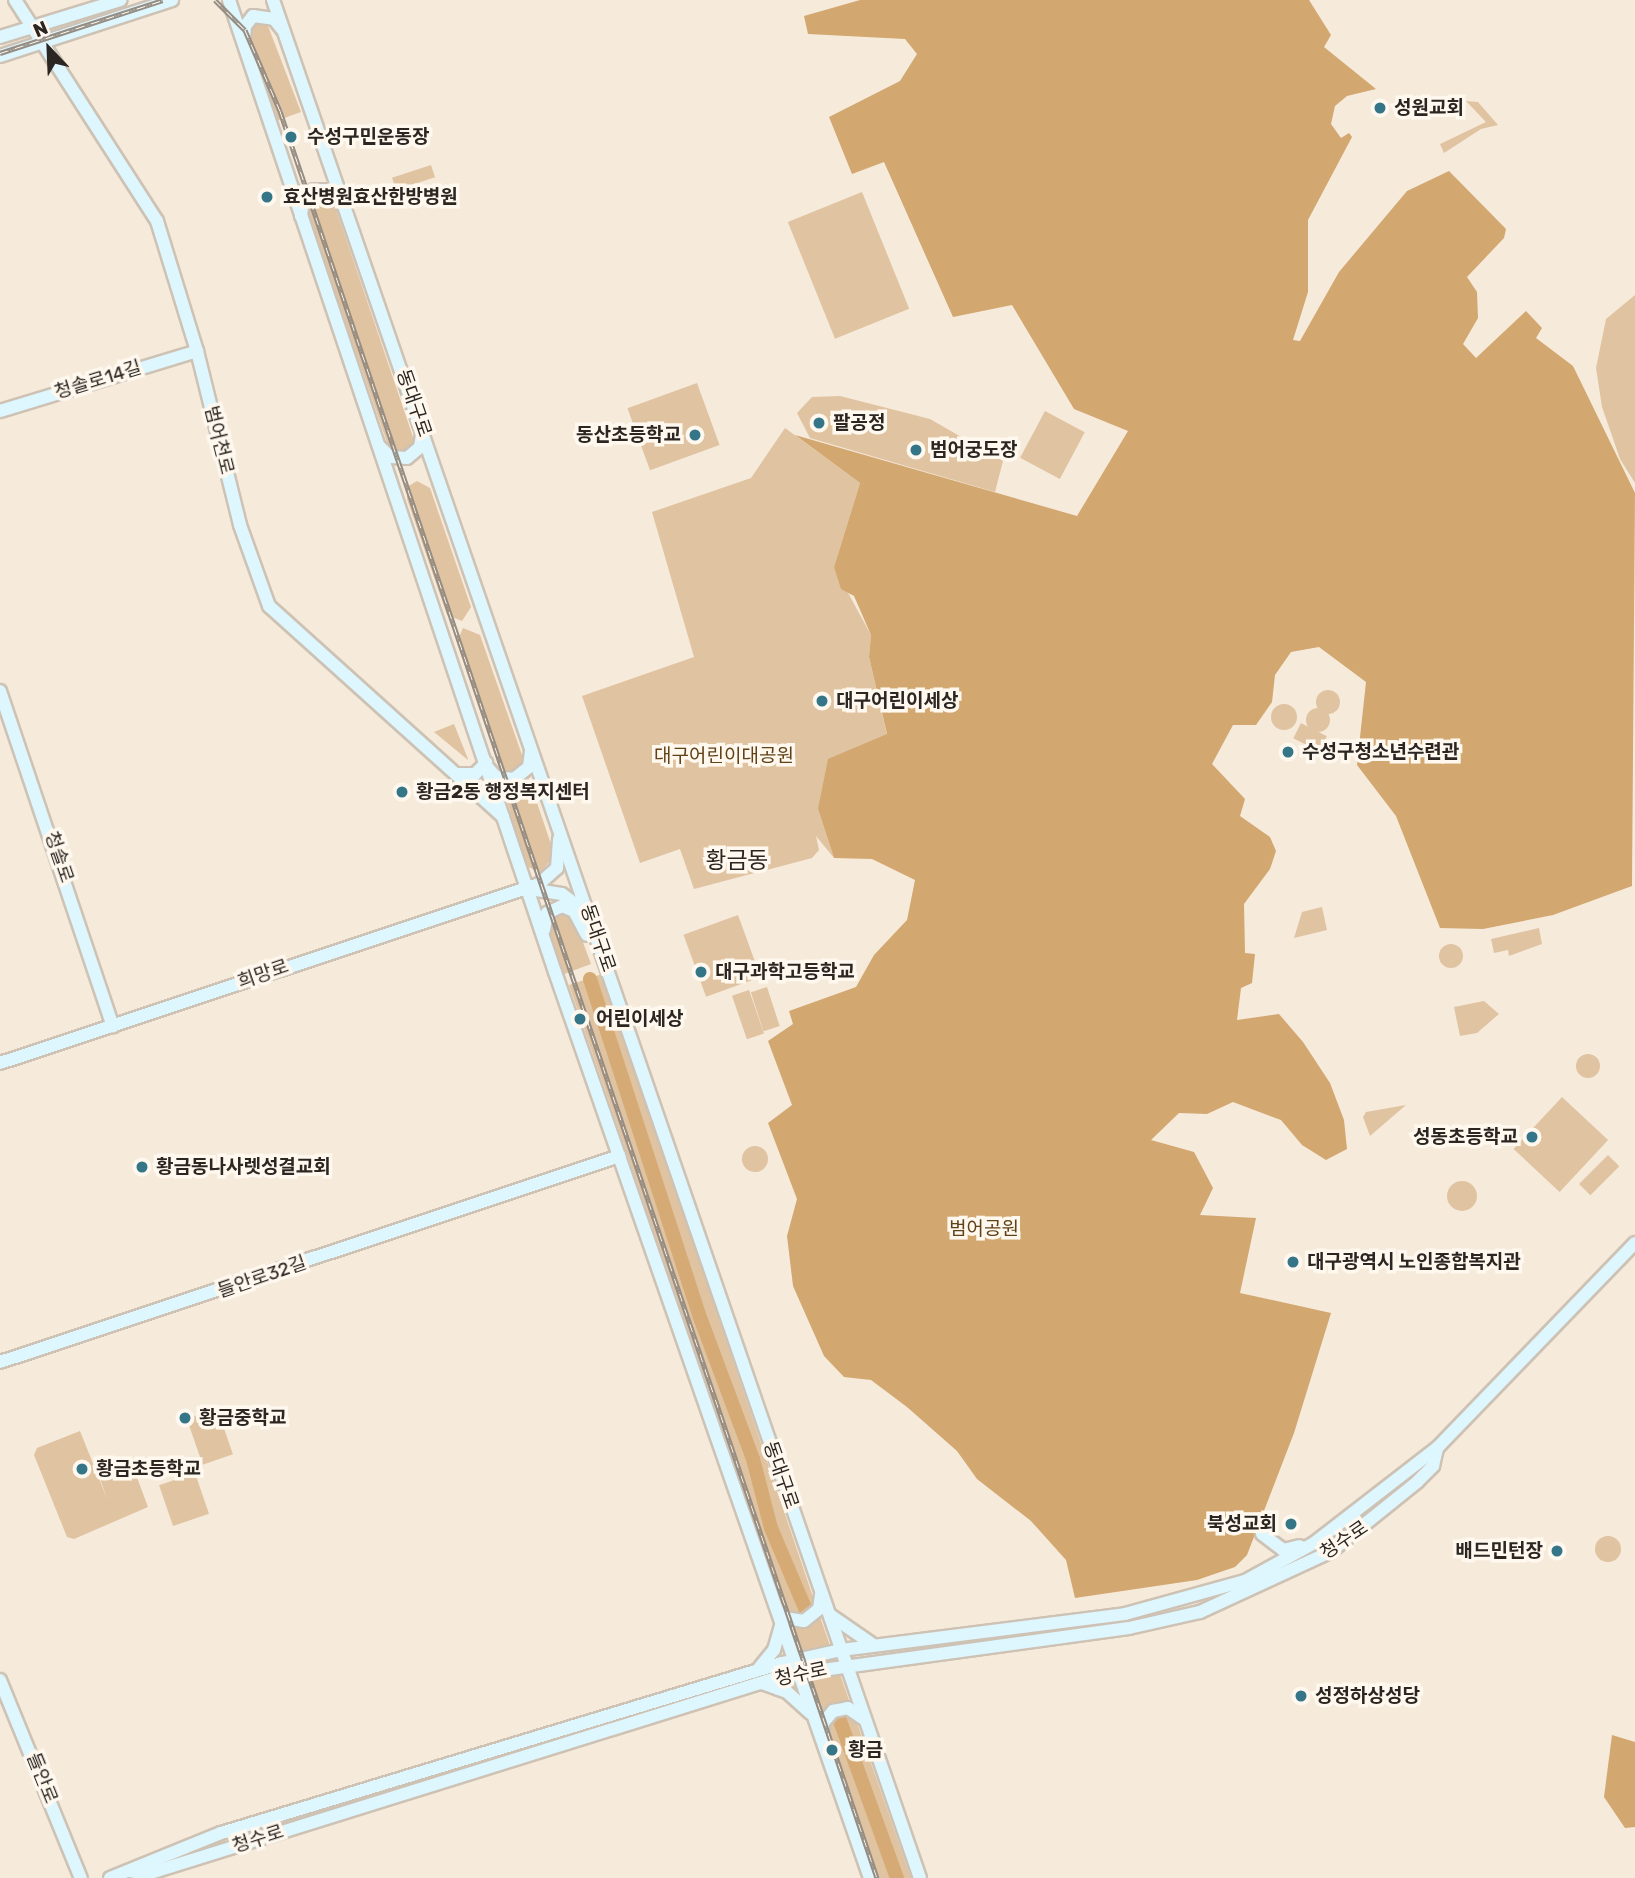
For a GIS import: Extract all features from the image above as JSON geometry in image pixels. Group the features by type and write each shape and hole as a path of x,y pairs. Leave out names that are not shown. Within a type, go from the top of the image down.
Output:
{"main road":[{"name":"범어천로","path":"15,0 38,43 157,220 197,351 240,525 269,606 504,818"},
{"path":"0,37 120,0"},
{"path":"0,56 172,0"},
{"path":"229,0 244,53 546,945 870,1878"},
{"path":"267,0 280,18"},
{"name":"동대구로","path":"273,0 350,216 587,917 604,958 920,1878"},
{"path":"244,53 243,32 253,16 274,19 285,32"},
{"path":"301,220 303,200 319,189 335,194 350,216"},
{"name":"청솔로14길","path":"0,411 197,351"},
{"path":"378,444 390,457 407,458 420,447 422,428"},
{"name":"청솔로","path":"0,691 113,1026"},
{"path":"486,765 502,779 520,776 531,761 528,743"},
{"path":"456,774 475,774 486,765"},
{"name":"희망로","path":"0,1063 527,888 550,878 557,868 559,830"},
{"path":"527,888 569,898 587,917"},
{"path":"546,945 544,918 552,908 565,906 576,914 604,958"},
{"name":"들안로32길","path":"0,1362 620,1156"},
{"name":"청수로","path":"130,1871 147,1874 762,1683 797,1666 841,1650 1137,1611 1245,1581 1314,1543 1437,1448 1635,1242"},
{"name":"청수로","path":"110,1878 130,1871 143,1860 221,1833 753,1670 845,1665 1129,1629 1233,1600 1330,1552 1370,1524 1433,1466 1437,1448"},
{"path":"1262,1534 1283,1550 1314,1543"},
{"path":"775,1602 786,1618 804,1621 819,1609 820,1590"},
{"path":"827,1611 858,1639 883,1645"},
{"path":"753,1670 770,1657 781,1625"},
{"path":"856,1697 859,1678 872,1662"},
{"name":"들안로","path":"0,1680 80,1878"},
{"path":"762,1683 794,1696 816,1721"},
{"path":"822,1739 822,1723 840,1708 856,1710 866,1722"}],"green space":[{"name":"범어공원","path":"860,0 1309,0 1331,35 1324,47 1376,89 1347,96 1335,106 1331,124 1341,138 1349,133 1352,137 1308,220 1308,292 1293,340 1300,341 1339,272 1407,191 1449,171 1506,229 1504,238 1467,277 1477,292 1478,318 1463,344 1476,358 1526,311 1542,328 1536,338 1573,366 1635,493 1632,886 1553,915 1483,929 1440,928 1396,816 1357,765 1366,682 1319,647 1291,652 1275,675 1272,702 1256,725 1233,725 1212,764 1245,799 1240,816 1270,837 1276,851 1270,869 1244,904 1245,953 1255,954 1252,983 1241,988 1237,1020 1279,1014 1303,1042 1330,1083 1344,1120 1347,1149 1326,1160 1302,1145 1281,1120 1233,1102 1207,1114 1179,1113 1151,1140 1194,1152 1213,1188 1200,1215 1256,1218 1240,1293 1331,1313 1294,1433 1247,1555 1235,1567 1197,1580 1075,1598 1066,1560 1031,1521 977,1479 957,1451 907,1407 871,1380 844,1377 824,1356 793,1286 787,1236 797,1199 768,1123 792,1105 768,1041 793,1024 789,1011 856,987 874,955 907,920 915,880 872,859 834,858 818,809 828,759 887,734 869,657 871,635 854,596 841,589 834,567 860,483 795,435 1077,516 1128,431 1074,409 1012,305 953,317 884,162 852,174 829,117 900,81 917,54 905,39 808,34 804,16"},
{"path":"255,20 268,26 301,112 276,121 247,34"},
{"path":"1466,101 1478,102 1498,125 1481,129 1444,153 1440,144 1486,122"},
{"path":"431,165 435,177 396,190 392,178"},
{"path":"862,192 909,309 835,339 788,222"},
{"path":"317,196 330,199 335,206 414,440 412,450 395,455 389,448 307,210"},
{"path":"1635,295 1635,483 1620,459 1602,407 1596,368 1606,319"},
{"path":"697,383 720,445 650,470 627,408"},
{"name":"범어궁도장","path":"840,396 930,419 1003,461 995,492 810,438 797,413 812,397"},
{"path":"1045,411 1085,432 1060,479 1020,458"},
{"name":"대구어린이대공원","path":"785,428 860,483 834,567 871,635 869,657 887,735 818,809 834,858 816,836 819,850 812,858 694,889 680,849 640,863 582,696 694,657 652,512 751,478"},
{"path":"417,481 430,488 471,607 462,621 447,615 407,499 407,487"},
{"path":"463,628 480,635 523,758 519,772 505,774 499,767 457,642"},
{"path":"1328,690 1337,693 1340,702 1337,711 1328,714 1319,711 1316,702 1319,693"},
{"path":"1284,704 1293,708 1297,717 1293,726 1284,730 1275,726 1271,717 1275,708"},
{"path":"1318,708 1327,711 1330,720 1327,729 1318,732 1309,729 1306,720 1309,711"},
{"path":"1301,723 1327,736 1319,751 1293,738"},
{"path":"454,724 468,759 468,760 434,732"},
{"path":"527,773 555,856 540,872 526,866 501,780 517,784"},
{"path":"1322,907 1327,930 1294,938 1302,912"},
{"path":"552,910 572,913 591,964 564,974 546,923"},
{"path":"738,915 761,977 706,997 683,935"},
{"path":"1539,928 1542,944 1509,956 1508,950 1494,953 1491,939"},
{"path":"1451,944 1460,947 1463,956 1460,965 1451,968 1442,965 1439,956 1442,947"},
{"path":"602,974 911,1878 877,1878 569,985"},
{"path":"767,987 780,1026 764,1031 751,992"},
{"path":"749,990 764,1033 747,1039 732,996"},
{"path":"1484,1001 1499,1014 1477,1033 1460,1036 1454,1007"},
{"path":"1588,1054 1599,1061 1600,1066 1593,1077 1588,1078 1577,1071 1576,1066 1583,1055"},
{"path":"1562,1097 1608,1140 1560,1192 1514,1149"},
{"path":"1406,1105 1370,1136 1363,1117 1366,1112"},
{"path":"755,1146 764,1150 768,1159 764,1168 755,1172 746,1168 742,1159 746,1150"},
{"path":"1608,1155 1619,1166 1590,1195 1579,1184"},
{"path":"1462,1181 1473,1185 1477,1196 1473,1207 1462,1211 1451,1207 1447,1196 1451,1185"},
{"path":"217,1408 233,1454 203,1465 187,1418"},
{"path":"80,1431 108,1501 99,1476 132,1464 148,1507 74,1539 67,1537 34,1455 37,1448"},
{"path":"195,1473 209,1514 173,1526 159,1485"},
{"path":"1608,1536 1617,1540 1621,1549 1617,1558 1608,1562 1599,1558 1595,1549 1599,1540"},
{"path":"1612,1735 1635,1742 1635,1827 1625,1828 1604,1797"}],"waterway":[{"path":"590,979 701,1320 753,1459 771,1528 805,1608"},
{"path":"839,1718 897,1878"}],"railway":[{"path":"0,53 163,0"},
{"path":"215,0 245,30 280,111 877,1878"}],"place":[{"name":"성원교회","path":"1380,108"},
{"name":"수성구민운동장","path":"291,137"},
{"name":"효산병원효산한방병원","path":"267,197"},
{"name":"팔공정","path":"819,423"},
{"name":"동산초등학교","path":"695,435"},
{"name":"범어궁도장","path":"916,450"},
{"name":"대구어린이세상","path":"822,701"},
{"name":"수성구청소년수련관","path":"1288,752"},
{"name":"황금2동 행정복지센터","path":"402,792"},
{"name":"대구과학고등학교","path":"701,972"},
{"name":"어린이세상","path":"580,1019"},
{"name":"성동초등학교","path":"1532,1137"},
{"name":"황금동나사렛성결교회","path":"142,1167"},
{"name":"대구광역시 노인종합복지관","path":"1293,1262"},
{"name":"황금중학교","path":"185,1418"},
{"name":"황금초등학교","path":"82,1469"},
{"name":"북성교회","path":"1291,1524"},
{"name":"배드민턴장","path":"1557,1551"},
{"name":"성정하상성당","path":"1301,1696"},
{"name":"황금","path":"832,1750"}],"district":[{"name":"황금동","path":"737,860"}]}
